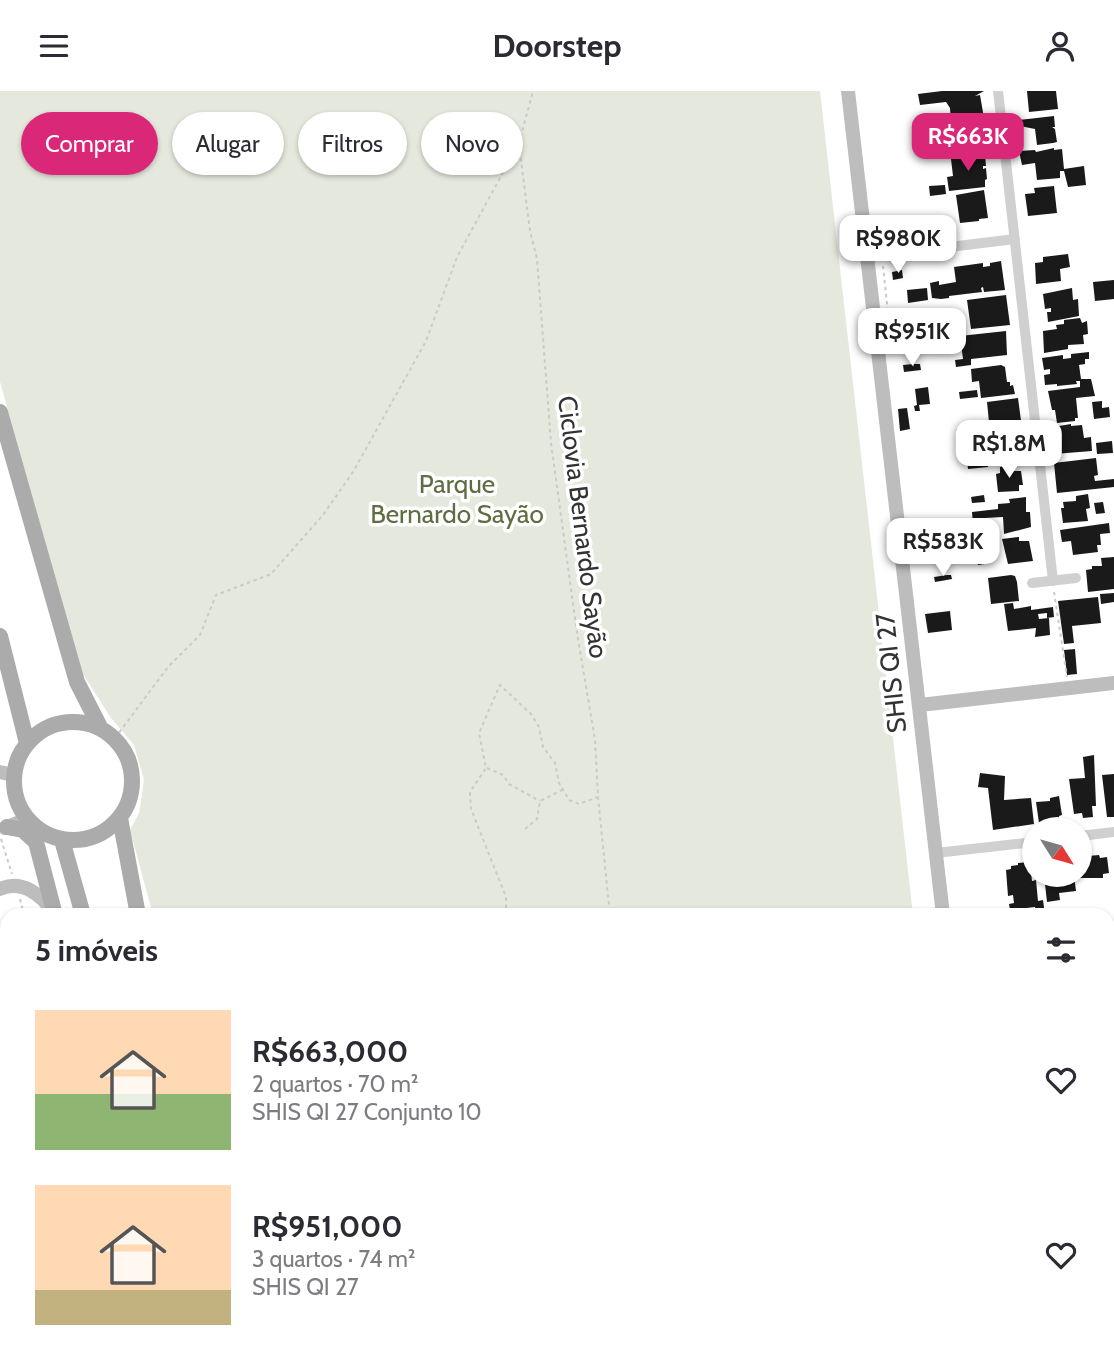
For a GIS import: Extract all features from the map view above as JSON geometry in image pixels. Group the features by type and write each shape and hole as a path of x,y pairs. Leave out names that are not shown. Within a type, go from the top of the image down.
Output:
{"main road":[{"path":"0,412 77,682 108,733 122,748 132,771 130,796 120,818 103,832 94,837 62,840 46,834 27,819 7,773 27,743 44,729 64,722 84,722 108,733"},
{"path":"0,636 27,743"},
{"path":"120,818 137,908"},
{"path":"4,828 23,830 36,842 52,908"},
{"path":"62,840 81,908"}],"street":[{"name":"SHIS QI 27","path":"848,91 875,256 942,908"},
{"path":"998,91 1053,581"},
{"path":"875,256 1015,239"},
{"path":"1032,583 1076,578"},
{"path":"920,705 1114,684"},
{"path":"4,828 27,819"},
{"path":"1092,835 1114,832"},
{"path":"936,853 1022,843"},
{"path":"0,889 16,886 28,889 41,895 50,908"}],"path":[{"path":"523,128 533,91"},
{"path":"108,733 200,635 216,596 271,574 323,515 353,473 426,341 457,257 502,175"},
{"name":"Ciclovia Bernardo Sayão","path":"523,175 530,231 537,259 551,443 595,740 609,908"},
{"path":"875,256 888,319"},
{"path":"1053,581 1067,682"},
{"path":"506,908 506,897 471,809 470,792 486,768 480,733 500,685 531,714 539,727 544,747 555,764 558,783 569,800 579,804 598,797"},
{"path":"486,768 503,775 509,783 540,800"},
{"path":"540,800 563,790"},
{"path":"525,829 537,819 540,800"}],"green space":[{"name":"Parque Bernardo Sayão","path":"0,91 820,91 912,908 151,908 130,830 139,813 144,780 134,745 111,718 81,671 0,382"}],"building":[{"path":"984,91 975,96 980,95 984,118 951,121 950,108 946,102 920,105 918,94"},
{"path":"1027,91 1056,91 1058,109 1029,112"},
{"path":"1054,116 1055,127 1052,127 1055,129 1057,142 1037,145 1035,129 1020,126 1019,120"},
{"path":"963,123 964,135 973,135 973,140 983,139 984,151 941,155 938,126"},
{"path":"1062,149 1064,169 1084,166 1086,185 1068,187 1064,171 1060,171 1060,178 1037,180 1035,163 1022,165 1019,151 1036,152"},
{"path":"985,155 985,187 949,191 947,177 953,176 951,159"},
{"path":"945,185 946,194 930,196 929,186"},
{"path":"1054,186 1057,213 1028,216 1025,194 1035,193 1034,188"},
{"path":"984,190 988,218 960,223 956,195"},
{"path":"1068,254 1070,267 1060,269 1061,281 1036,284 1035,263 1043,262 1043,257"},
{"path":"1001,261 1005,290 984,292 983,287 982,292 932,298 930,283 939,281 939,285 956,282 954,267 983,263 983,267"},
{"path":"902,270 903,278 893,280 892,272"},
{"path":"1114,280 1114,299 1095,301 1093,282"},
{"path":"927,288 928,300 908,303 907,290"},
{"path":"1072,288 1073,300 1078,299 1079,316 1048,322 1047,312 1051,312 1051,308 1045,309 1043,294"},
{"path":"1006,295 1010,325 971,329 967,300"},
{"path":"963,317 964,331 918,336 916,322"},
{"path":"1080,318 1082,323 1087,321 1088,334 1083,335 1084,344 1068,345 1068,349 1044,353 1043,331 1057,329 1056,325 1064,324 1064,320"},
{"path":"1006,331 1007,355 971,359 971,365 956,367 955,360 963,359 960,336"},
{"path":"934,336 936,350 915,353 914,347 903,348 902,338"},
{"path":"1089,352 1089,359 1085,359 1085,364 1079,365 1081,379 1091,379 1095,396 1076,398 1078,418 1075,418 1075,421 1057,423 1048,391 1080,387 1080,381 1076,381 1077,384 1045,385 1044,375 1050,374 1050,369 1044,370 1042,358 1063,355 1063,359 1071,358 1071,354"},
{"path":"913,364 913,367 914,364 920,364 921,370 904,372 903,365"},
{"path":"1001,365 1005,367 1007,382 1010,382 1010,386 1013,385 1015,394 981,398 979,381 972,382 971,369"},
{"path":"928,387 930,404 919,405 920,411 915,411 915,389"},
{"path":"977,390 978,397 960,399 959,392"},
{"path":"1018,398 1022,428 990,432 987,402"},
{"path":"1102,401 1102,408 1109,407 1110,417 1094,419 1092,402"},
{"path":"907,408 910,429 900,431 898,409"},
{"path":"1082,425 1084,438 1091,437 1092,451 1054,454 1052,442 1060,439 1055,439 1054,432 1059,431 1059,426"},
{"path":"982,426 983,433 957,436 956,430 959,428"},
{"path":"1009,434 1010,439 1017,438 1017,443 1020,442 1021,459 991,462 990,452 996,452 995,448 992,449 990,436"},
{"path":"1112,441 1113,453 1097,454 1096,443"},
{"path":"987,456 988,467 968,469 967,459"},
{"path":"1096,458 1098,475 1094,476 1095,481 1114,479 1114,487 1057,493 1054,463"},
{"path":"1014,466 1014,471 1021,471 1023,485 1019,485 1019,491 998,492 996,474 1000,473 1000,467"},
{"path":"1088,494 1088,521 1063,523 1063,502 1076,501 1076,496"},
{"path":"984,495 985,502 972,503 971,497"},
{"path":"1026,497 1026,512 1030,512 1031,527 1004,534 1003,517 985,518 986,524 973,525 972,512 998,509 998,504 1010,503 1009,499"},
{"path":"1103,502 1105,513 1096,514 1094,503"},
{"path":"1109,523 1110,533 1100,534 1101,545 1097,545 1098,552 1073,555 1071,541 1062,542 1060,530"},
{"path":"1019,537 1019,541 1029,541 1033,561 1008,564 1002,539"},
{"path":"989,539 991,563 978,565 976,540"},
{"path":"1114,557 1114,589 1088,592 1086,570 1092,569 1092,566 1102,566 1101,558"},
{"path":"951,575 952,579 935,582 934,577"},
{"path":"1015,576 1017,582 1019,601 991,604 988,578"},
{"path":"1114,593 1114,602 1101,604 1100,594"},
{"path":"1098,597 1101,623 1072,626 1074,643 1064,644 1058,601"},
{"path":"1013,603 1014,609 1031,606 1031,610 1053,607 1054,617 1047,618 1047,613 1038,614 1039,619 1049,618 1050,635 1035,637 1036,628 1008,631 1004,604"},
{"path":"950,611 952,630 928,633 925,614"},
{"path":"1075,649 1077,674 1067,675 1064,650"},
{"path":"1094,755 1096,806 1092,806 1093,817 1083,817 1082,813 1074,814 1069,779 1085,778 1083,757"},
{"path":"980,773 1005,776 1004,800 1031,798 1033,817 1022,817 1022,826 993,830 988,788 978,787"},
{"path":"1114,774 1114,817 1107,817 1102,775"},
{"path":"1059,796 1062,815 1038,817 1036,802 1050,801 1050,798"},
{"path":"1092,856 1107,857 1109,873 1103,874 1103,878 1092,878"},
{"path":"1022,863 1022,887 1037,887 1038,901 1043,900 1044,908 1010,908 1009,904 1014,903 1013,895 1008,896 1006,870"},
{"path":"1045,887 1076,887 1076,891 1059,893 1060,900 1047,902"}]}
